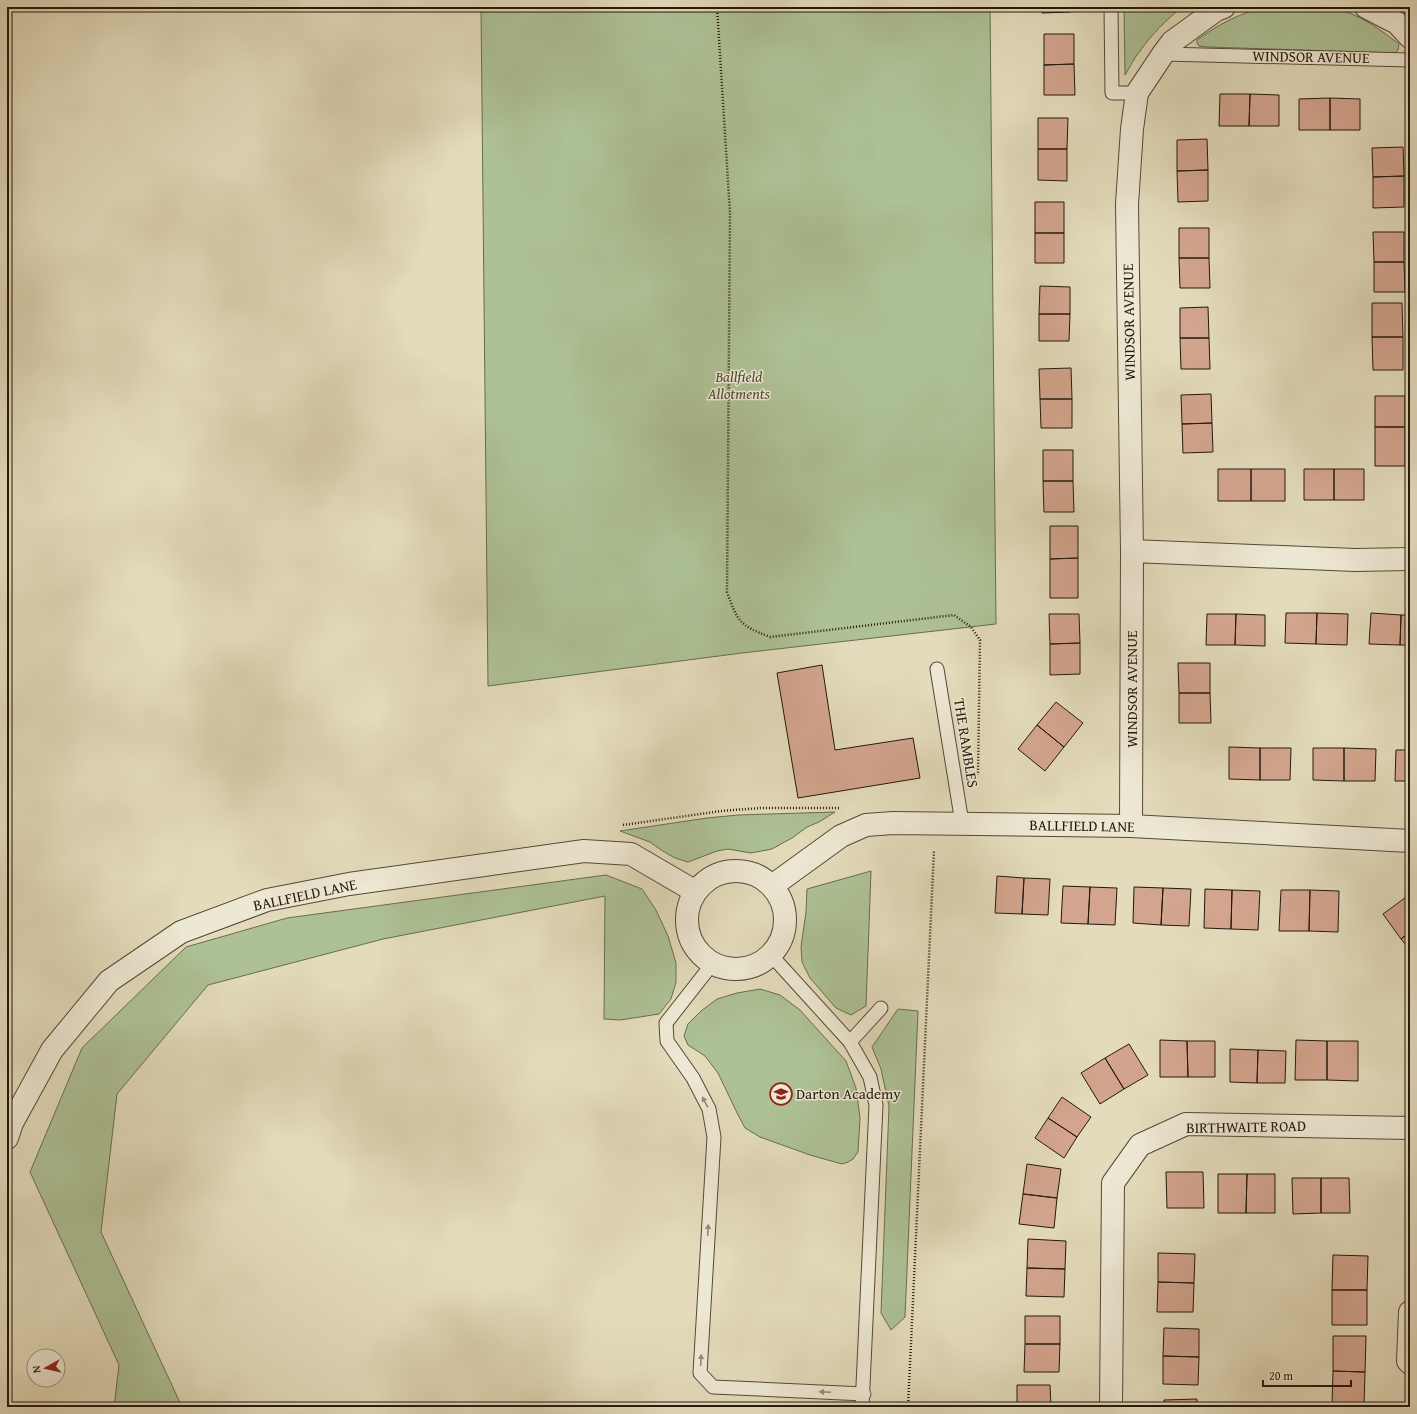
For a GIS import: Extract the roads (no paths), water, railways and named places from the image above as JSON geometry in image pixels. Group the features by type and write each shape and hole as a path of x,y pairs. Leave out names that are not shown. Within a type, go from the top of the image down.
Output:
{"street":[{"name":"WINDSOR AVENUE","path":"1131,826 1132,551 1127,204 1132,129 1137,93 1172,42 1216,10 1224,7"},
{"path":"1366,7 1397,23 1410,37"},
{"path":"1132,551 1355,560 1410,559"},
{"name":"BALLFIELD LANE","path":"772,886 841,836 866,825 893,823 1131,826 1410,841"},
{"name":"BALLFIELD LANE","path":"7,1138 12,1123 52,1050 109,980 181,932 267,900 349,884 584,851 631,854 696,892"},
{"path":"733,871 747,872 761,877 772,886 781,899 785,913 785,928 780,942 771,955 759,964 744,968 728,968 713,963 700,953 691,939 687,923 689,907 696,892 706,882 718,874 733,871"},
{"name":"BIRTHWAITE ROAD","path":"1111,1407 1113,1183 1140,1145 1186,1124 1410,1128"},
{"path":"1410,1312 1408,1361 1410,1363"}],"lane":[{"path":"1111,7 1112,93 1137,93"},
{"name":"WINDSOR AVENUE","path":"1163,54 1410,60"},
{"name":"THE RAMBLES","path":"938,668 962,823"},
{"path":"713,963 666,1023 667,1041 693,1078 709,1109 714,1137 700,1373 713,1388 863,1401 876,1105 870,1077 850,1042 771,955"},
{"path":"850,1042 881,1008"}],"place":[{"name":"Darton Academy","path":"781,1094"}],"park label":[{"name":"Ballfield Allotments","path":"739,386"}]}
